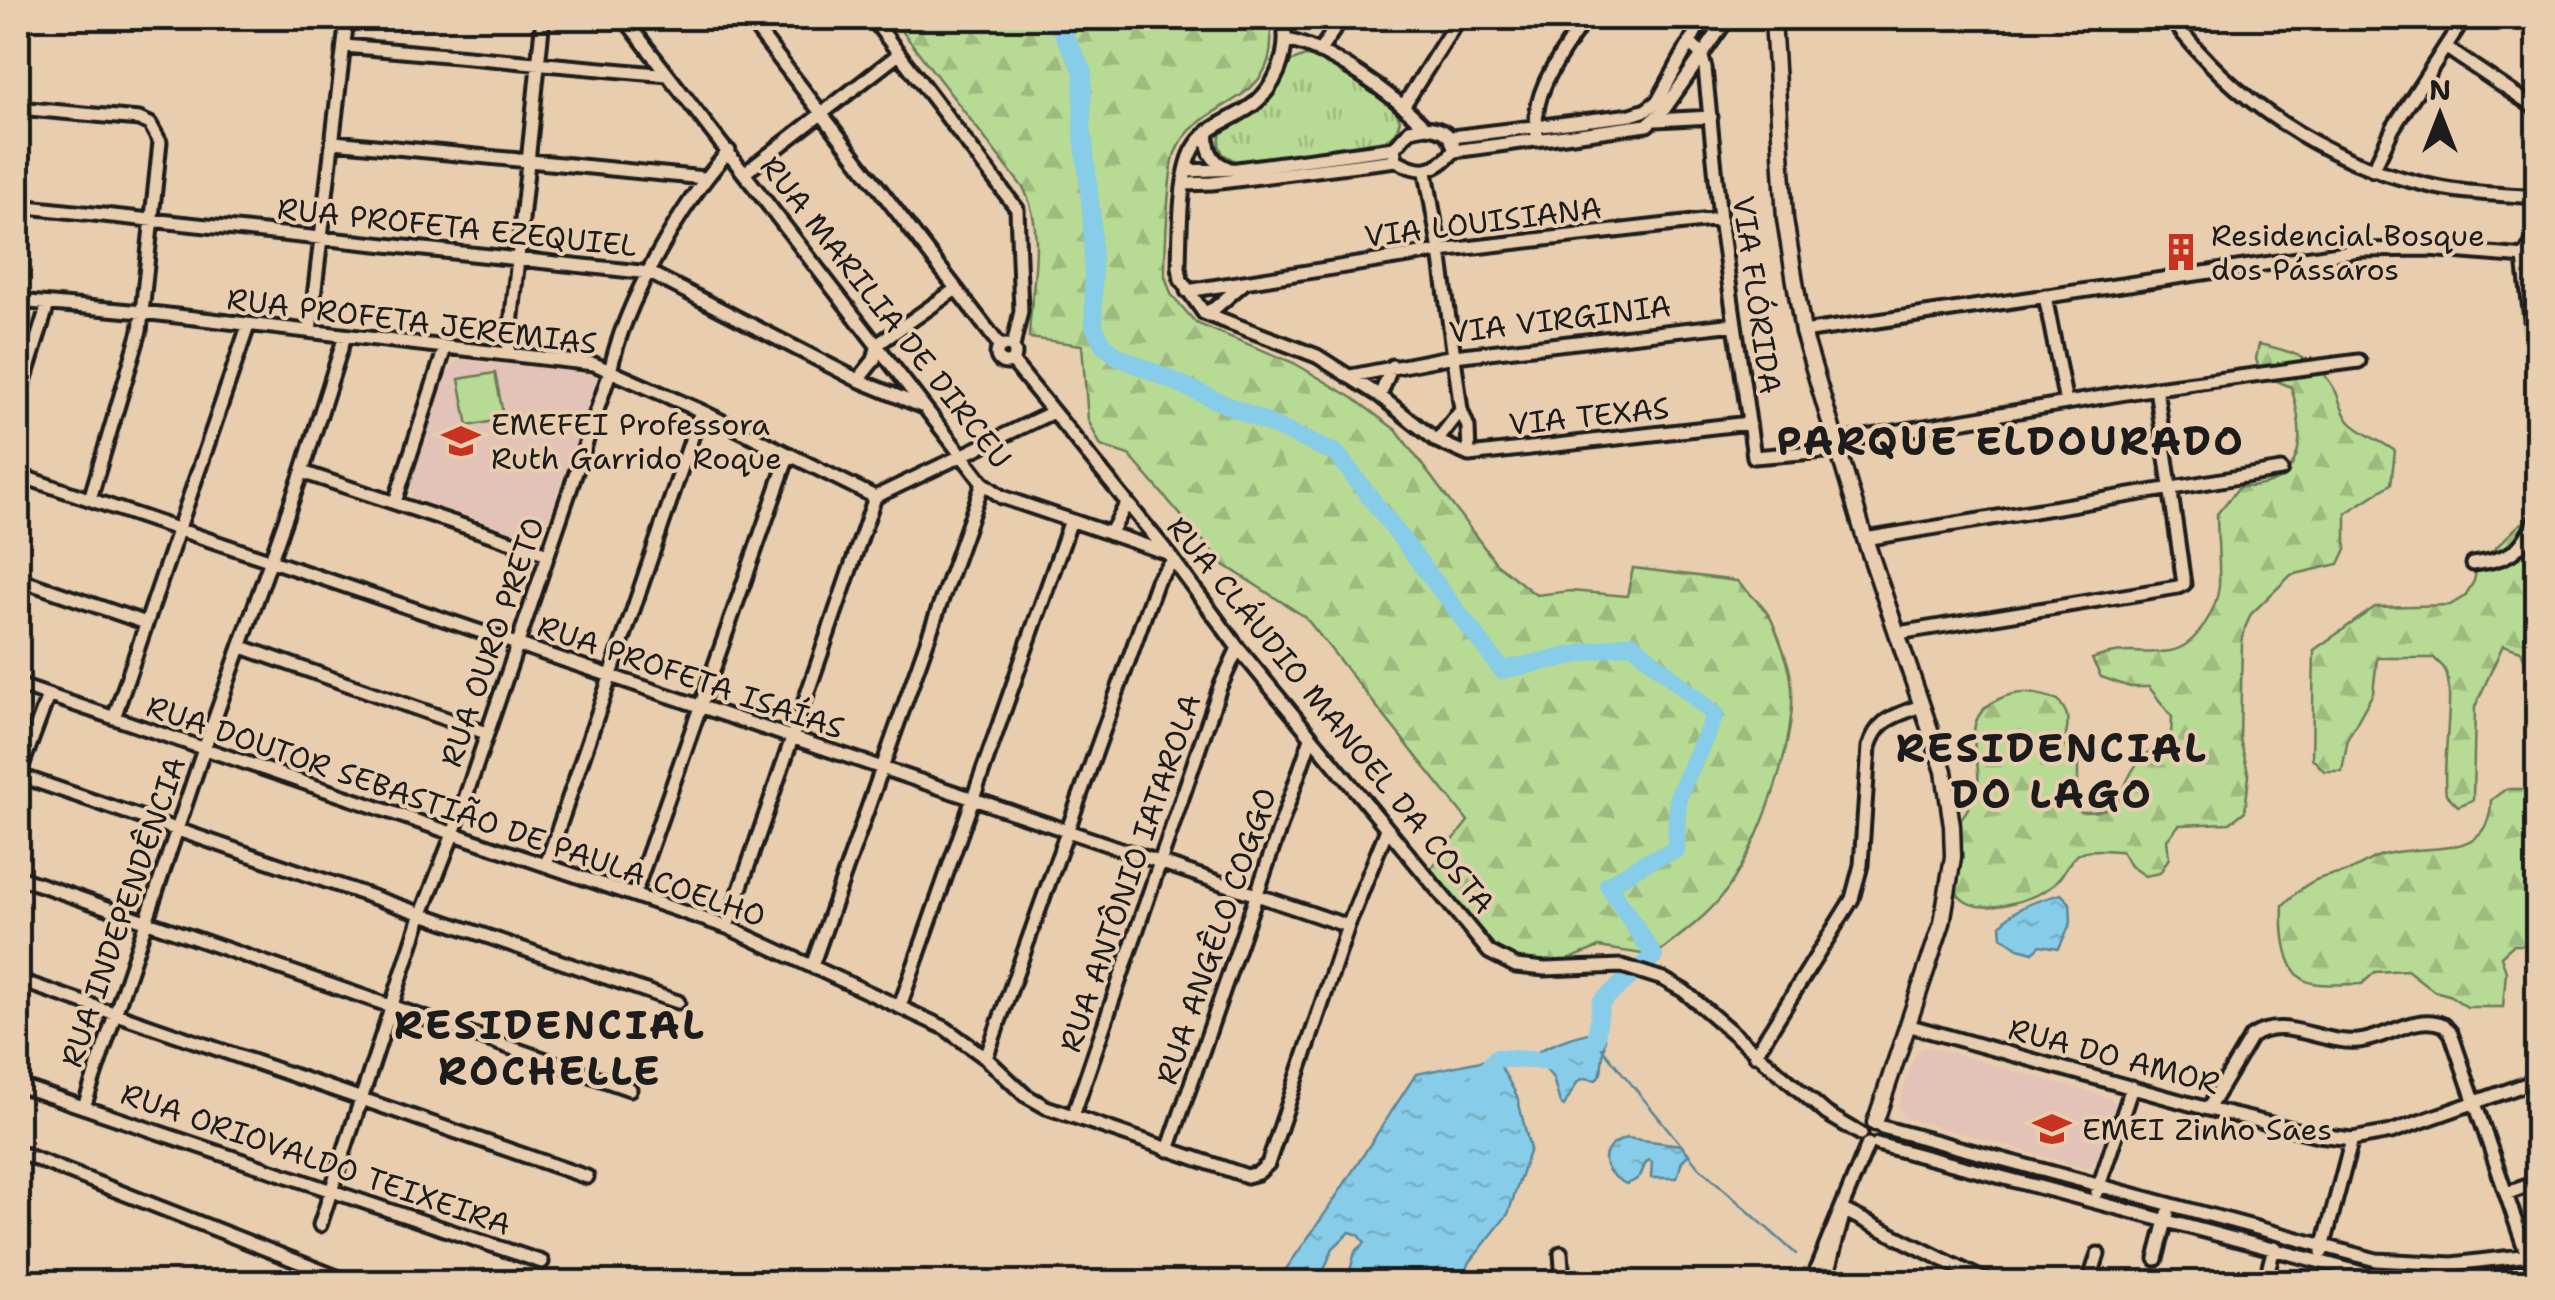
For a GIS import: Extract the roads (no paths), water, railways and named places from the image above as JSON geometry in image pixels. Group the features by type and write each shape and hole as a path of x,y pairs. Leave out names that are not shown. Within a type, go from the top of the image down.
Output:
{"main road":[{"path":"1774,18 1785,218 1803,332 1865,539 1944,771 1952,826 1953,857 1942,923 1907,1025 1879,1125"}],"street":[{"path":"310,331 348,18"},
{"path":"508,354 543,18"},
{"name":"RUA MARILIA DE DIRCEU","path":"624,18 878,344 904,392"},
{"name":"RUA CLÁUDIO MANOEL DA COSTA","path":"748,18 1238,648 1490,952 1516,966 1622,966 1663,979 1684,991 1827,1114 1869,1140 2385,1280 2492,1281 2538,1273"},
{"path":"872,18 1017,209 1021,311 1007,350"},
{"path":"1204,313 1187,291 1179,267 1186,177 1195,146 1208,131 1241,113 1266,92 1281,65 1286,40 1283,18"},
{"path":"1319,52 1342,18"},
{"path":"1186,177 1212,184 1395,154 1410,130 1404,106 1458,18"},
{"path":"1537,134 1534,110 1539,92 1585,18"},
{"path":"1186,177 1395,154 1415,170 1426,172 1454,152 1631,115 1658,100 1703,18"},
{"path":"1656,120 1728,18"},
{"path":"2171,18 2195,50 2242,93 2312,142 2374,170 2426,186 2538,197"},
{"path":"2374,170 2393,128 2464,18"},
{"path":"1286,40 1319,52 1404,106 1425,127 1452,137 1537,134 1711,117"},
{"path":"1690,42 1702,54"},
{"path":"345,46 668,75"},
{"path":"2445,47 2538,110"},
{"path":"746,172 899,54"},
{"name":"VIA FLÓRIDA","path":"1702,54 1720,219 1754,458 1811,453 1836,446"},
{"path":"1678,63 1704,83"},
{"path":"18,108 139,119 150,124 160,142 140,331 90,500"},
{"path":"1410,130 1425,127"},
{"path":"1208,131 1208,149 1217,163 1237,169"},
{"path":"1452,137 1454,152"},
{"path":"334,142 704,178"},
{"name":"RUA OURO PRETO","path":"320,1225 421,916 453,834 610,372 617,339 704,178 729,151"},
{"path":"1426,172 1461,410 1468,427 1469,454"},
{"name":"RUA PROFETA EZEQUIEL","path":"18,206 650,273 858,380 904,392 921,406"},
{"name":"VIA LOUISIANA","path":"1187,291 1440,251 1720,219"},
{"path":"2538,232 2531,258 2538,382"},
{"path":"1803,332 2359,250 2428,249 2531,258"},
{"name":"VIA LOUISIANA","path":"1204,313 1252,278"},
{"path":"858,380 874,360 878,344 956,289"},
{"path":"2044,296 2066,402"},
{"name":"RUA PROFETA JEREMIAS","path":"18,302 142,312 585,362 701,411 876,498"},
{"path":"18,400 48,304"},
{"name":"VIA TEXAS","path":"1204,313 1318,356 1380,396 1437,441 1469,454 1749,423"},
{"name":"VIA VIRGINIA","path":"1350,376 1454,356 1735,324"},
{"path":"114,718 248,326"},
{"name":"RUA INDEPENDÊNCIA","path":"84,1107 302,472 344,336"},
{"path":"395,502 445,348"},
{"path":"1836,446 2066,402 2359,361"},
{"path":"1380,396 1392,366"},
{"path":"1898,633 2184,584 2156,388"},
{"name":"RUA MARILIA DE DIRCEU","path":"921,406 982,483 1002,498 1171,557"},
{"path":"1437,441 1461,410"},
{"path":"546,865 701,411"},
{"path":"727,927 876,498 1053,412"},
{"path":"634,895 790,454"},
{"path":"1865,539 2280,470"},
{"path":"302,472 548,554"},
{"name":"RUA PROFETA ISAÍAS","path":"18,475 1348,926"},
{"path":"812,966 982,483"},
{"path":"1110,534 1128,503"},
{"path":"2473,564 2503,560 2516,552 2538,515"},
{"path":"900,1006 1070,522"},
{"path":"986,1058 1157,581 1171,557"},
{"path":"18,579 146,623"},
{"path":"242,646 486,733"},
{"name":"RUA ANTÔNIO IATAROLA","path":"1073,1116 1220,687 1238,648"},
{"name":"RUA DOUTOR SEBASTIÃO DE PAULA COELHO","path":"18,685 727,927 945,1028 1046,1107 1248,1176 1268,1164 1348,926"},
{"path":"48,696 18,776 678,1002"},
{"path":"1756,1055 1852,898 1861,864 1869,747 1874,731 1886,720 1920,706"},
{"name":"RUA ANGÊLO COGGO","path":"1168,1150 1311,738"},
{"path":"1348,926 1387,829"},
{"path":"18,877 630,1088"},
{"path":"18,980 587,1177"},
{"path":"1825,1282 1843,1210 1869,1140 1866,1125 1879,1125 2376,1260 2410,1264 2495,1261 2532,1255 2444,1024 2419,1022 2362,1041 2333,1041 2275,1026 2262,1029 2252,1037 2208,1108"},
{"name":"RUA DO AMOR","path":"1907,1025 2208,1108 2352,1140 2391,1132 2538,1080"},
{"name":"RUA ORIOVALDO TEIXEIRA","path":"18,1085 542,1262"},
{"path":"2094,1200 2132,1087"},
{"path":"1869,1140 1884,1134 1879,1125"},
{"path":"2320,1260 2352,1140"},
{"path":"18,1152 350,1282"},
{"path":"2508,1193 2538,1182"},
{"path":"2156,1260 2170,1204"},
{"path":"1811,1282 1830,1231 1843,1210"},
{"path":"1843,1210 1988,1282"},
{"path":"2265,1282 2274,1248"},
{"path":"1561,1253 1563,1282"},
{"path":"2089,1282 2098,1254"}],"water":[{"path":"2061,894 2070,903 2071,922 2059,948 2041,945 2033,952 2002,937 2001,925 2013,913"},
{"path":"1597,1031 1605,1038 1601,1073 1596,1080 1578,1081 1564,1106 1553,1078 1538,1060 1538,1052"},
{"path":"1496,1058 1517,1096 1530,1149 1508,1214 1470,1262 1461,1282 1347,1282 1355,1252 1365,1243 1350,1232 1333,1248 1319,1282 1272,1282 1284,1272 1326,1212 1416,1074"},
{"path":"1626,1138 1681,1145 1689,1154 1682,1161 1677,1178 1651,1178 1652,1162 1648,1160 1640,1176 1626,1184 1611,1172 1605,1160 1610,1148"}],"waterway":[{"path":"1055,18 1083,71 1082,124 1092,221 1094,326 1103,344 1117,356 1337,454 1502,670 1632,643 1715,715 1678,797 1676,850 1646,862 1608,885 1654,956 1601,1002 1596,1039 1586,1050"},
{"path":"1602,1048 1699,1167 1796,1254"},
{"path":"1481,1077 1496,1058 1561,1062"}],"place":[{"name":"Residencial Bosque dos Pássaros","path":"2181,252"},
{"name":"EMEFEI Professora Ruth Garrido Roque","path":"461,441"},
{"name":"EMEI Zinho Saes","path":"2052,1129"}],"district":[{"name":"PARQUE ELDOURADO","path":"2011,441"},
{"name":"RESIDENCIAL DO LAGO","path":"2052,771"},
{"name":"RESIDENCIAL ROCHELLE","path":"550,1048"}]}
